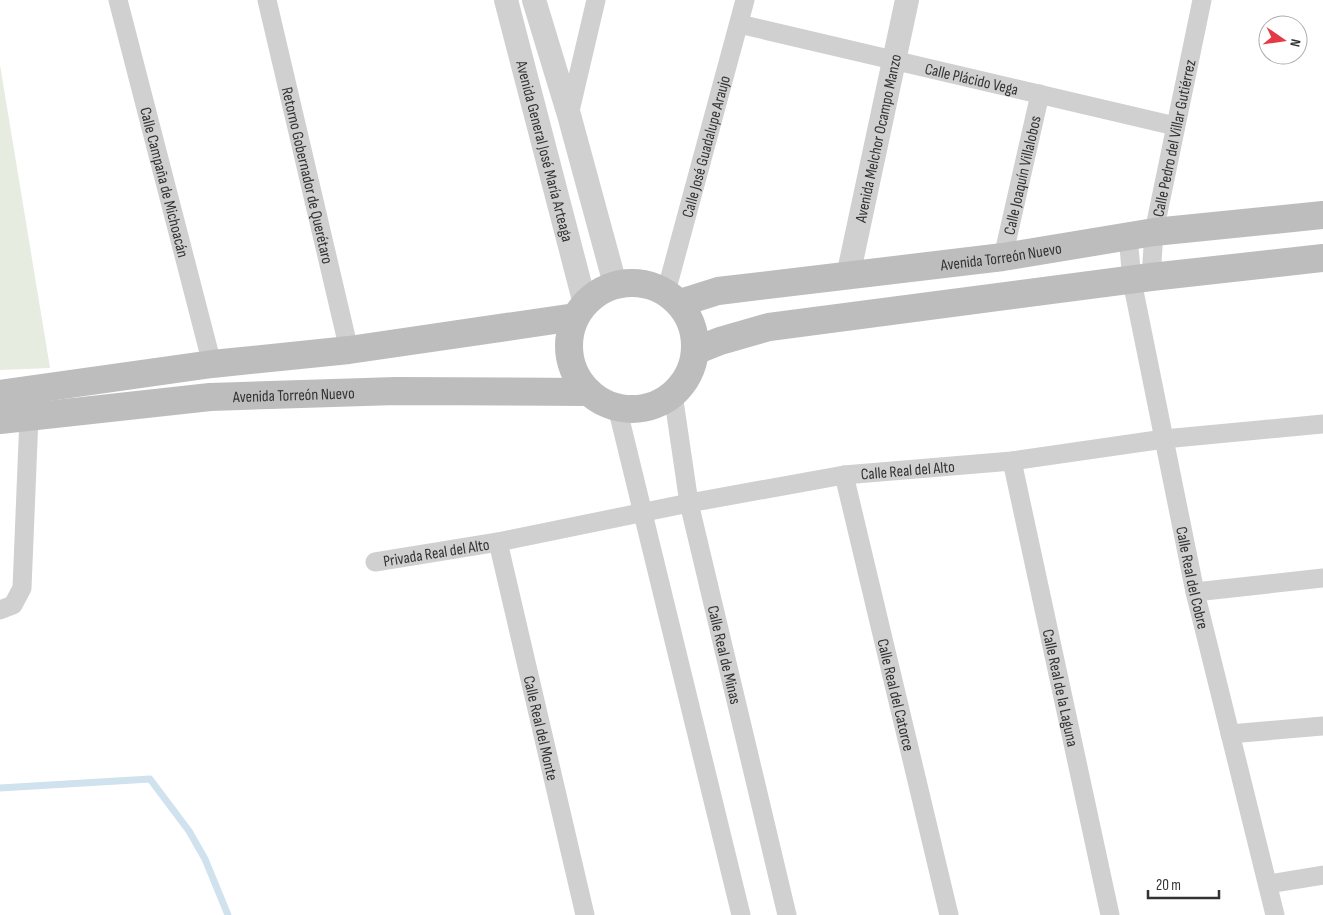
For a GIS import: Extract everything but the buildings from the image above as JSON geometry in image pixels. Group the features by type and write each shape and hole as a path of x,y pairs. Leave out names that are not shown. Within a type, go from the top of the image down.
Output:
{"main road":[{"name":"Avenida Torreón Nuevo","path":"673,297 1003,257 1141,234 1322,212"},
{"path":"695,352 720,340 769,327 1142,279 1323,258"},
{"path":"633,282 650,285 673,297 692,326 695,352 692,368 684,382 673,394 661,402 646,408 617,407 602,402 589,392 579,380 572,365 569,349 570,333 580,310 598,292 615,284 633,282"},
{"path":"0,394 212,364 349,350 580,310"},
{"name":"Avenida Torreón Nuevo","path":"0,420 210,397 396,391 589,392"}],"street":[{"name":"Calle Campaña de Michoacán","path":"118,0 212,364"},
{"name":"Retorno Gobernador de Querétaro","path":"267,0 349,350"},
{"name":"Avenida General José María Arteaga","path":"506,0 580,310"},
{"name":"Avenida General José María Arteaga","path":"534,0 569,115 615,284"},
{"path":"569,115 596,0"},
{"name":"Calle José Guadalupe Araujo","path":"673,297 745,0"},
{"name":"Avenida Melchor Ocampo Manzo","path":"848,276 906,0"},
{"name":"Calle Pedro del Villar Gutiérrez","path":"1142,279 1141,234 1175,126 1202,0"},
{"name":"Calle Plácido Vega","path":"739,24 1175,126"},
{"name":"Calle Joaquín Villalobos","path":"1003,257 1040,94"},
{"name":"Calle Real del Cobre","path":"1141,234 1142,279 1164,439 1195,592 1276,915"},
{"name":"Calle Real de Minas","path":"673,394 689,503 787,915"},
{"path":"617,407 741,915"},
{"path":"0,610 13,605 22,588 29,417"},
{"name":"Calle Real del Alto","path":"498,542 689,503 844,475 1012,461 1164,439 1323,424"},
{"name":"Calle Real de la Laguna","path":"1012,461 1110,915"},
{"name":"Calle Real del Catorce","path":"844,475 949,915"},
{"name":"Privada Real del Alto","path":"375,562 498,542"},
{"name":"Calle Real del Monte","path":"498,542 585,915"},
{"path":"1195,592 1323,578"},
{"path":"1230,734 1323,726"},
{"path":"1269,884 1323,875"}],"shaded area":[{"path":"0,65 50,368 0,370"}],"waterway":[{"path":"0,788 150,779 189,831 205,859 228,915"}]}
